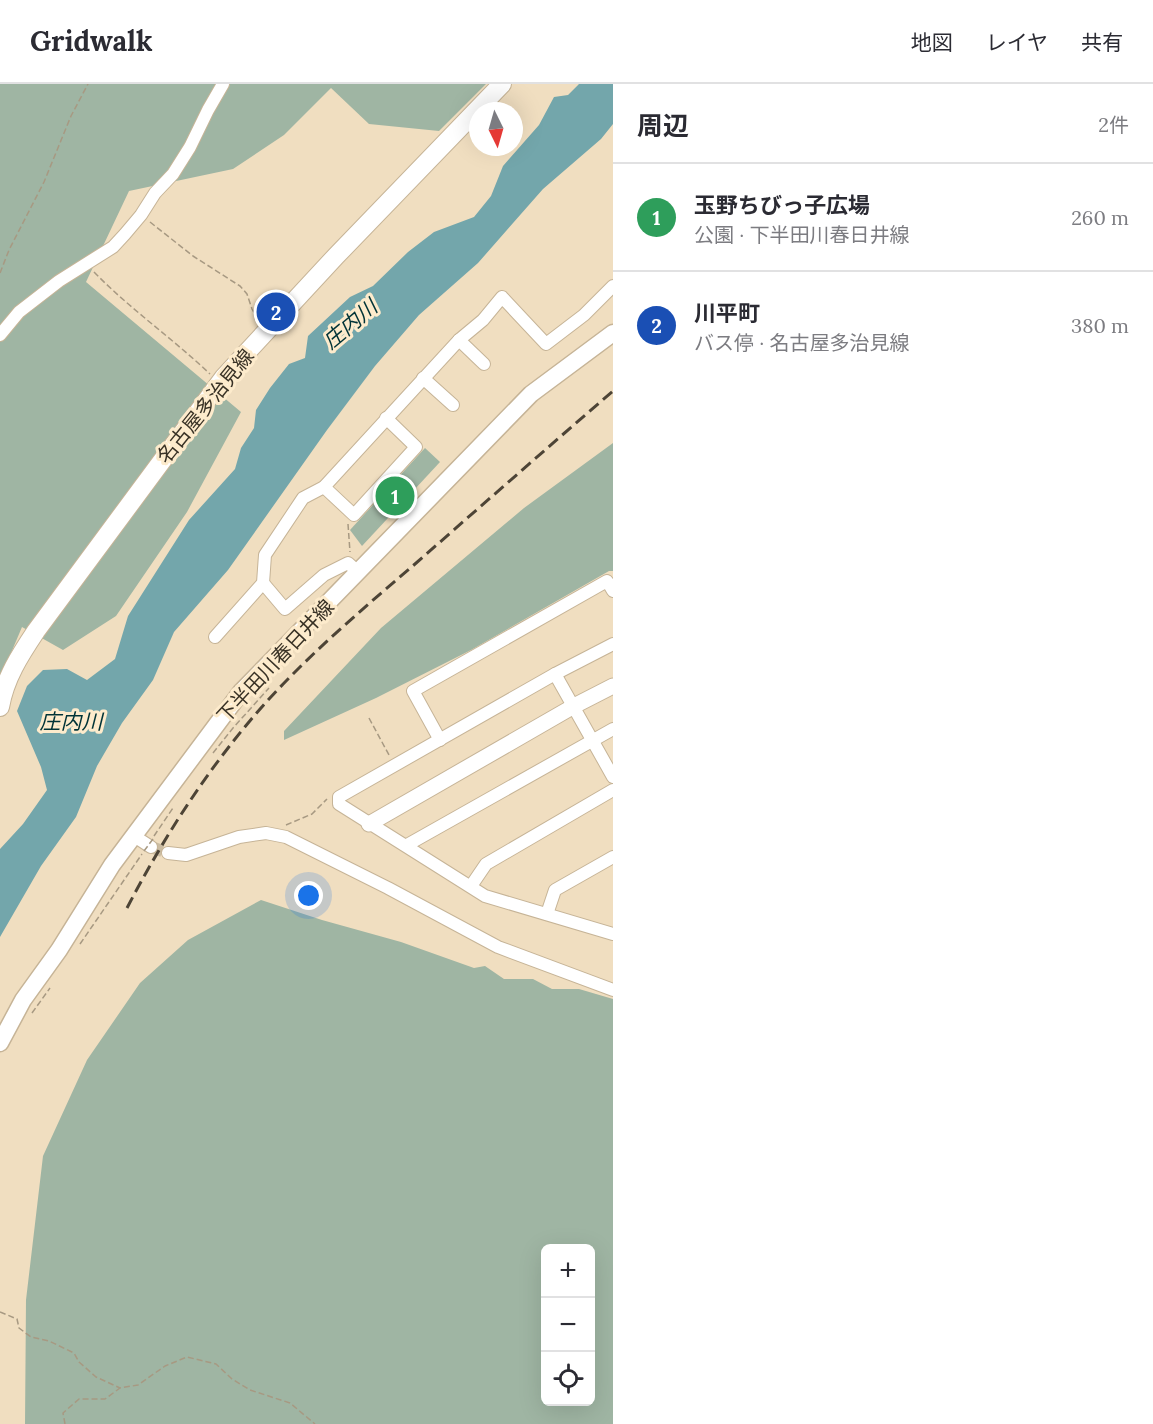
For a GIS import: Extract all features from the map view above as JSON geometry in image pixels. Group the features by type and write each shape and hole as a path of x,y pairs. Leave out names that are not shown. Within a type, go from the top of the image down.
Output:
{"main road":[{"name":"名古屋多治見線","path":"0,707 3,690 14,665 36,631 220,382 502,84"},
{"name":"下半田川春日井線","path":"0,1043 23,1000 59,950 112,865 241,692 353,567 531,394 613,333"}],"street":[{"path":"0,335 19,312 59,281 112,247 141,215 155,193 173,174 190,147 223,84"},
{"path":"215,637 263,583 265,555 303,498 324,486 423,378 459,340 483,320 502,297 546,344 584,315 613,286"},
{"path":"459,340 484,364"},
{"path":"423,378 453,405"},
{"path":"324,486 354,515 416,447 386,418"},
{"path":"263,583 285,609 324,575 353,567"},
{"path":"441,740 413,691 607,581 613,591"},
{"path":"613,644 555,674 339,797 339,804 485,896 613,934"},
{"path":"555,674 613,777"},
{"path":"369,824 613,686"},
{"path":"407,845 613,729"},
{"path":"471,886 486,864 613,790"},
{"path":"168,853 186,855 239,837 266,833 286,837 498,947 613,990"},
{"path":"134,836 149,846"},
{"path":"547,914 555,890 613,857"}],"path":[{"path":"0,273 9,250 44,182 71,116 88,84"},
{"path":"141,215 193,256 240,286 247,294 252,309 267,330"},
{"path":"86,264 122,300 186,351 220,382"},
{"path":"353,567 347,532 349,519 354,515"},
{"path":"212,755 269,688"},
{"path":"77,948 149,846 174,806"},
{"path":"27,1021 51,985"},
{"path":"0,1312 17,1319 19,1328 31,1337 49,1341 74,1353 79,1362 96,1377 120,1388"},
{"path":"65,1424 63,1413 79,1399 105,1399 120,1388 138,1385 165,1366 187,1357 216,1364 232,1379 250,1390 290,1403 315,1424"}],"green space":[{"path":"0,84 486,84 439,131 369,124 331,88 284,135 233,169 129,191 86,282 241,412 187,512 116,616 63,650 22,627 0,679"},
{"path":"613,443 613,571 609,571 471,650 376,698 284,740 284,731 381,628 524,508"},
{"path":"425,448 440,462 362,546 350,530"},
{"path":"261,900 401,942 474,968 485,966 504,979 533,979 552,989 579,989 613,999 613,1424 25,1424 26,1300 43,1156 87,1060 140,983 188,940"}],"water":[{"name":"庄内川","path":"579,84 613,84 613,124 601,139 543,189 478,263 419,315 375,366 327,430 228,570 174,632 153,680 122,723 97,766 76,817 41,866 0,937 0,849 23,824 47,790 41,767 17,711 27,686 43,670 67,669 87,680 115,659 128,616 189,520 235,469 241,448 254,428 256,410 289,364 305,358 308,336 350,297 373,286 408,252 434,232 474,217 491,196 503,166 512,156 523,156 523,143 539,125 554,97 568,95"}],"tunnel":[{"path":"151,847 168,853"}],"railway":[{"path":"127,908 191,799 228,748 269,699 340,629 613,391"}],"place":[{"name":"川平町","path":"276,312"},
{"name":"玉野ちびっ子広場","path":"395,496"}]}
